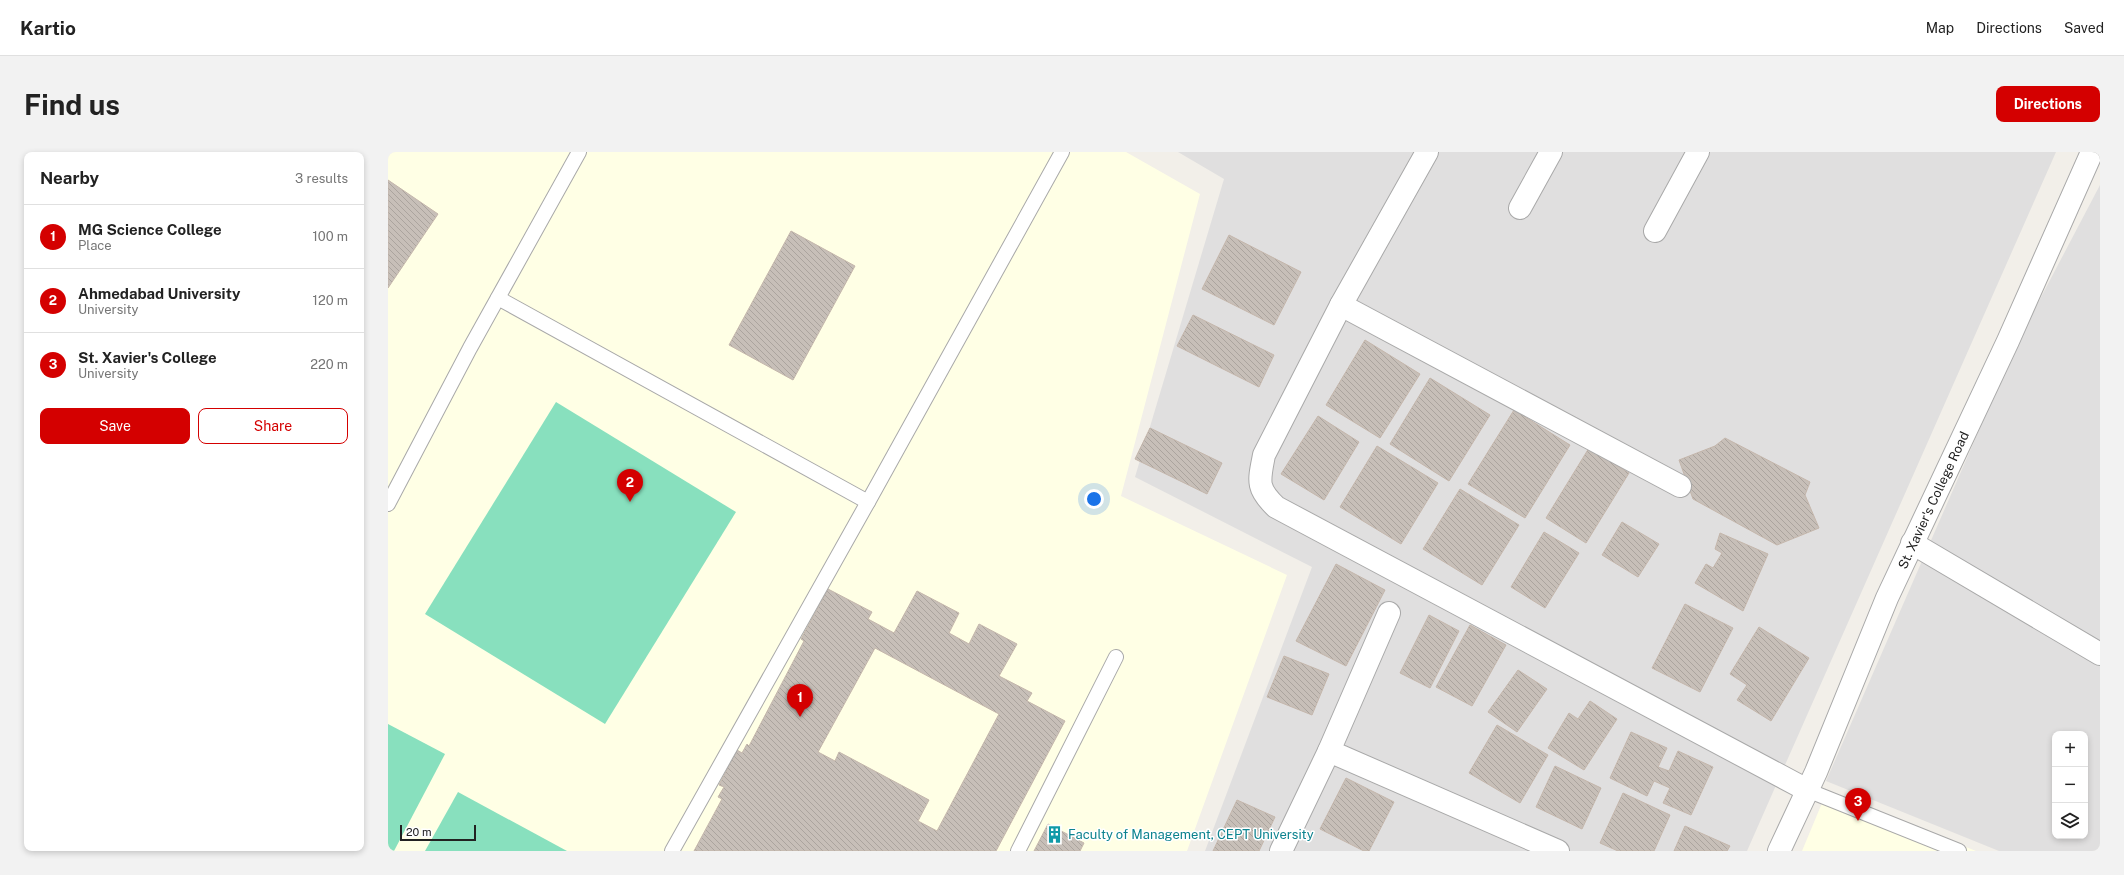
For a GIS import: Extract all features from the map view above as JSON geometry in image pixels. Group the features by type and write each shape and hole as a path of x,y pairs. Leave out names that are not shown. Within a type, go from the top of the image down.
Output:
{"street":[{"path":"1427,152 1341,305 1264,455 1260,478 1263,495 1282,511 1807,790"},
{"path":"1520,208 1551,152"},
{"path":"1655,231 1698,152"},
{"path":"2092,152 2100,157"},
{"name":"St. Xavier's College Road","path":"1779,851 1807,790 1887,598 2008,341 2092,152"},
{"path":"1341,305 1680,486"},
{"path":"1912,544 2100,654"},
{"path":"1281,851 1329,750 1389,613"},
{"path":"1329,750 1558,851"}],"lane":[{"path":"388,504 498,298 579,152"},
{"path":"672,851 1062,152"},
{"path":"498,298 868,502"},
{"path":"1018,851 1116,657"},
{"path":"1807,790 1958,851"}],"shaded area":[{"path":"388,152 1126,152 1200,194 1121,496 1287,575 1187,851 388,851"},
{"path":"1178,152 2056,152 1747,851 1205,851 1312,567 1135,477 1224,179"},
{"path":"2100,185 2100,851 1999,851 1826,781 2018,341"},
{"path":"1827,791 1976,851 1802,851"}],"green space":[{"path":"556,402 736,512 605,724 425,614"},
{"path":"388,724 445,754 394,851 388,851"},
{"path":"458,792 567,851 425,851"}],"building":[{"path":"388,180 438,214 388,288"},
{"path":"791,231 855,266 793,380 729,345"},
{"path":"1229,235 1301,272 1274,325 1202,289"},
{"path":"1193,315 1274,355 1259,387 1177,346"},
{"path":"1365,340 1420,374 1380,438 1326,405"},
{"path":"1430,378 1490,415 1449,481 1390,444"},
{"path":"1514,410 1570,445 1525,518 1468,484"},
{"path":"1318,416 1359,442 1324,500 1281,474"},
{"path":"1150,428 1222,463 1207,494 1135,459"},
{"path":"1725,438 1810,482 1805,495 1819,528 1777,545 1693,499 1679,460 1715,446"},
{"path":"1377,446 1438,483 1401,544 1340,507"},
{"path":"1589,448 1629,473 1586,543 1546,518"},
{"path":"1460,489 1519,525 1482,585 1423,549"},
{"path":"1622,522 1659,544 1638,577 1602,555"},
{"path":"1544,532 1579,553 1545,608 1511,587"},
{"path":"1720,533 1768,554 1743,611 1695,583 1706,564 1713,568 1722,553 1715,549"},
{"path":"1336,564 1385,590 1346,666 1296,641"},
{"path":"828,589 872,612 868,619 894,633 917,591 959,613 949,633 969,644 979,624 1017,644 999,676 1032,693 1027,701 1065,721 996,851 694,851 722,799 718,797 724,787 719,785 737,750 742,753 747,744 749,746 804,641 801,639","holes":["875,648 999,714 937,831 918,821 929,800 839,752 835,761 818,752"]},
{"path":"1685,604 1733,628 1700,692 1652,668"},
{"path":"1429,615 1459,631 1430,688 1400,673"},
{"path":"1470,625 1506,645 1472,706 1436,687"},
{"path":"1759,627 1809,658 1771,721 1737,700 1747,685 1730,674"},
{"path":"1284,656 1329,674 1312,715 1267,697"},
{"path":"1518,670 1547,689 1517,732 1488,712"},
{"path":"1590,701 1617,719 1584,770 1548,748 1569,713 1578,719"},
{"path":"1497,725 1548,755 1520,803 1469,773"},
{"path":"1631,732 1667,748 1658,767 1669,771 1678,751 1713,767 1691,815 1663,803 1670,788 1654,781 1647,796 1610,778"},
{"path":"1555,766 1601,788 1582,829 1536,807"},
{"path":"1346,778 1394,802 1369,851 1364,851 1320,829"},
{"path":"1623,793 1670,815 1654,851 1618,851 1600,843"},
{"path":"1237,800 1275,817 1259,851 1213,851"},
{"name":"Faculty of Management, CEPT University","path":"1048,824 1084,843 1080,851 1034,851"},
{"path":"1685,826 1730,846 1727,851 1674,851"}],"place":[{"name":"Ahmedabad University","path":"630,502"},
{"name":"MG Science College","path":"800,717"},
{"name":"St. Xavier's College","path":"1858,821"},
{"name":"Faculty of Management, CEPT University","path":"1055,834"}]}
